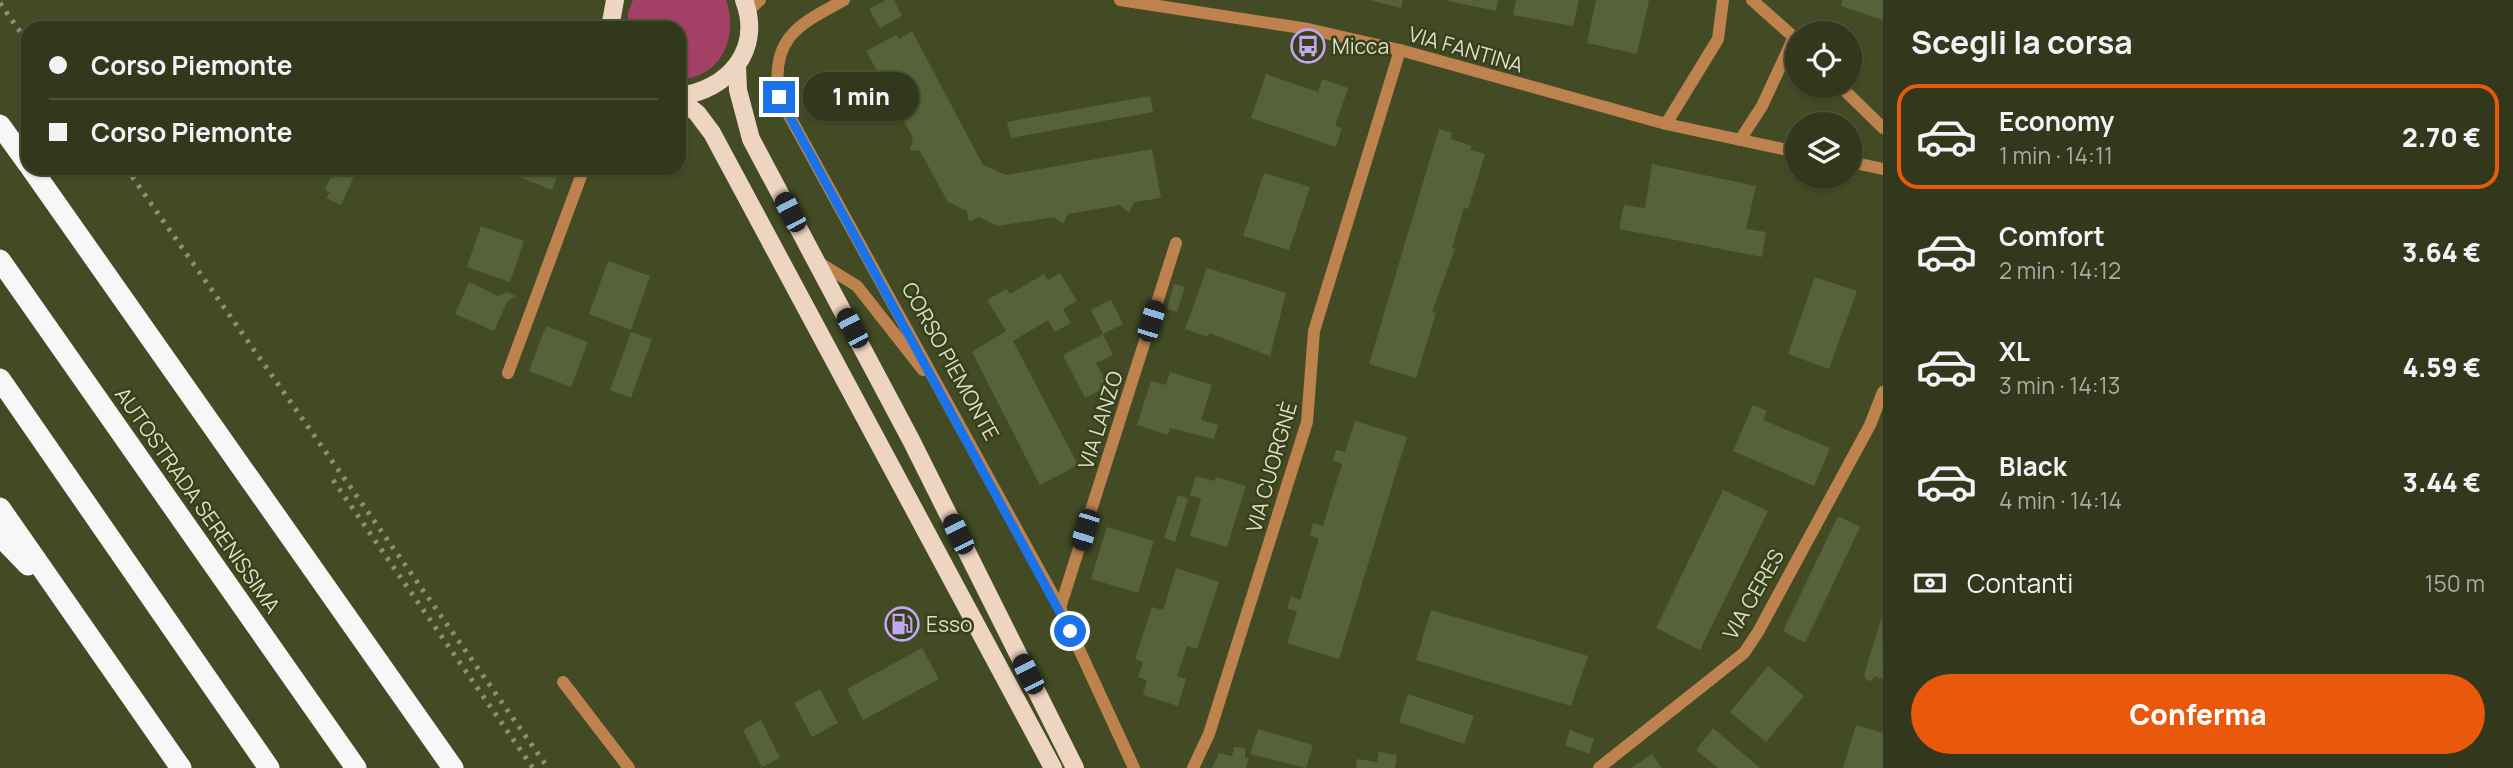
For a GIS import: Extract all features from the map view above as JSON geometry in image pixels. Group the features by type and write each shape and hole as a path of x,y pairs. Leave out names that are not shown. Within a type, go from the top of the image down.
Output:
{"highway":[{"path":"0,125 21,155"},
{"path":"35,175 453,768"},
{"name":"AUTOSTRADA SERENISSIMA","path":"0,260 356,768"},
{"path":"0,379 269,768"},
{"path":"0,508 181,768"},
{"path":"0,536 77,615"}],"main road":[{"path":"611,21 613,1"},
{"path":"686,96 720,83 737,66 746,49 750,4"},
{"path":"737,66 738,90 751,139 911,440 1075,768"},
{"path":"686,104 712,133 1053,768"}],"street":[{"name":"CORSO PIEMONTE","path":"844,0 802,22 788,37 779,55 776,76 779,97 1060,608 1134,768"},
{"name":"VIA FANTINA","path":"1120,0 1308,29 1400,50 1666,124 1785,149"},
{"path":"1666,124 1718,39 1723,0"},
{"path":"1752,0 1785,28"},
{"name":"VIA CUORGNÈ","path":"1193,768 1209,734 1307,422 1314,331 1400,50"},
{"path":"1740,140 1762,106 1785,60"},
{"path":"1852,98 1883,128"},
{"path":"1862,165 1883,169"},
{"path":"508,373 581,175"},
{"name":"VIA LANZO","path":"1060,608 1176,243"},
{"path":"816,261 858,286 949,404"},
{"name":"VIA CERES","path":"1599,768 1744,653 1870,425 1883,392"},
{"path":"563,682 629,768"}],"shaded area":[{"path":"633,0 726,0 730,27 724,53 706,72 686,78 686,21 627,21"}],"building":[{"path":"886,0 894,0 902,16 880,28 869,9"},
{"path":"1369,0 1403,0 1401,8"},
{"path":"1444,0 1498,0 1496,11"},
{"path":"1516,0 1579,0 1573,26 1513,15"},
{"path":"1596,0 1649,0 1637,54 1587,43"},
{"path":"1843,0 1883,0 1883,20 1841,6"},
{"path":"912,31 983,165 1006,175 1152,149 1161,198 1134,202 1129,213 1120,205 1068,214 1063,224 1054,217 998,226 979,217 969,222 967,211 948,202 920,151 910,150 913,138 891,95 880,94 884,83 866,51 896,35 899,39"},
{"path":"1266,74 1318,92 1322,79 1348,88 1335,126 1342,128 1336,147 1251,118"},
{"path":"1150,96 1153,112 1011,138 1007,122"},
{"path":"1439,129 1452,133 1451,139 1472,146 1470,150 1485,154 1468,209 1464,208 1452,248 1455,249 1432,312 1436,313 1416,378 1369,364"},
{"path":"1652,164 1756,186 1746,229 1766,232 1762,257 1619,229 1624,205 1645,208"},
{"path":"1264,173 1310,187 1289,250 1243,236"},
{"path":"332,175 355,175 341,205 326,198 330,192 325,189"},
{"path":"514,175 557,175 552,190"},
{"path":"481,226 524,241 510,282 467,267"},
{"path":"608,261 650,276 631,330 589,314"},
{"path":"1207,268 1286,293 1270,356 1209,333 1208,337 1185,329"},
{"path":"1060,273 1077,301 1063,309 1071,323 1055,332 1048,320 1013,341 1078,465 1040,485 972,352 1006,331 987,300 1006,289 1010,294 1044,274 1048,280"},
{"path":"1815,277 1857,291 1829,369 1788,354"},
{"path":"469,282 498,296 507,292 516,296 508,300 494,331 455,314"},
{"path":"1174,284 1185,287 1177,312 1167,309"},
{"path":"1111,300 1123,324 1103,334 1091,310"},
{"path":"546,326 588,342 571,387 529,371"},
{"path":"631,332 652,339 631,398 610,390"},
{"path":"1103,334 1113,355 1096,363 1108,386 1085,398 1063,355"},
{"path":"1170,372 1212,385 1201,420 1218,425 1214,439 1170,428 1168,435 1137,425 1151,381 1166,385"},
{"path":"1753,405 1767,411 1763,420 1830,448 1814,486 1733,451"},
{"path":"1355,421 1407,437 1339,659 1287,643 1297,612 1287,608 1291,596 1300,600 1319,539 1310,535 1313,523 1323,526 1342,464 1333,460 1336,450 1345,452"},
{"path":"1196,476 1215,481 1216,477 1246,486 1227,547 1190,536 1201,499 1190,495"},
{"path":"1723,490 1768,511 1700,650 1656,628"},
{"path":"1178,495 1188,499 1175,542 1164,538"},
{"path":"1838,516 1860,527 1805,643 1783,631"},
{"path":"1107,527 1154,541 1138,593 1091,579"},
{"path":"1176,568 1219,582 1197,649 1187,646 1177,676 1186,679 1178,706 1143,695 1147,680 1138,677 1143,662 1135,659 1152,607 1163,610"},
{"path":"1431,610 1588,656 1571,706 1416,660"},
{"path":"1882,616 1883,679 1875,676 1871,681 1866,680 1864,675"},
{"path":"922,648 939,679 863,720 847,689"},
{"path":"1768,666 1804,696 1766,742 1730,712"},
{"path":"820,689 838,723 812,737 794,703"},
{"path":"1408,694 1474,716 1464,744 1399,722"},
{"path":"761,720 780,758 762,767 743,730"},
{"path":"1856,725 1883,733 1883,768 1843,768"},
{"path":"1713,728 1760,768 1718,768 1696,750"},
{"path":"1258,729 1313,745 1306,768 1250,754"},
{"path":"1570,730 1594,739 1589,754 1565,745"},
{"path":"1234,747 1245,748 1245,758 1249,758 1246,768 1212,768 1219,753 1232,756"},
{"path":"1379,752 1397,755 1395,768 1356,768 1357,759 1377,762"},
{"path":"1652,754 1662,768 1631,768"}],"railway":[{"path":"0,3 21,33"},
{"path":"131,175 548,768"},
{"path":"333,480 533,768"}],"place":[{"name":"Micca","path":"1308,46"},
{"name":"Esso","path":"902,624"}],"route":[{"path":"779,97 949,404 1070,631"}]}
